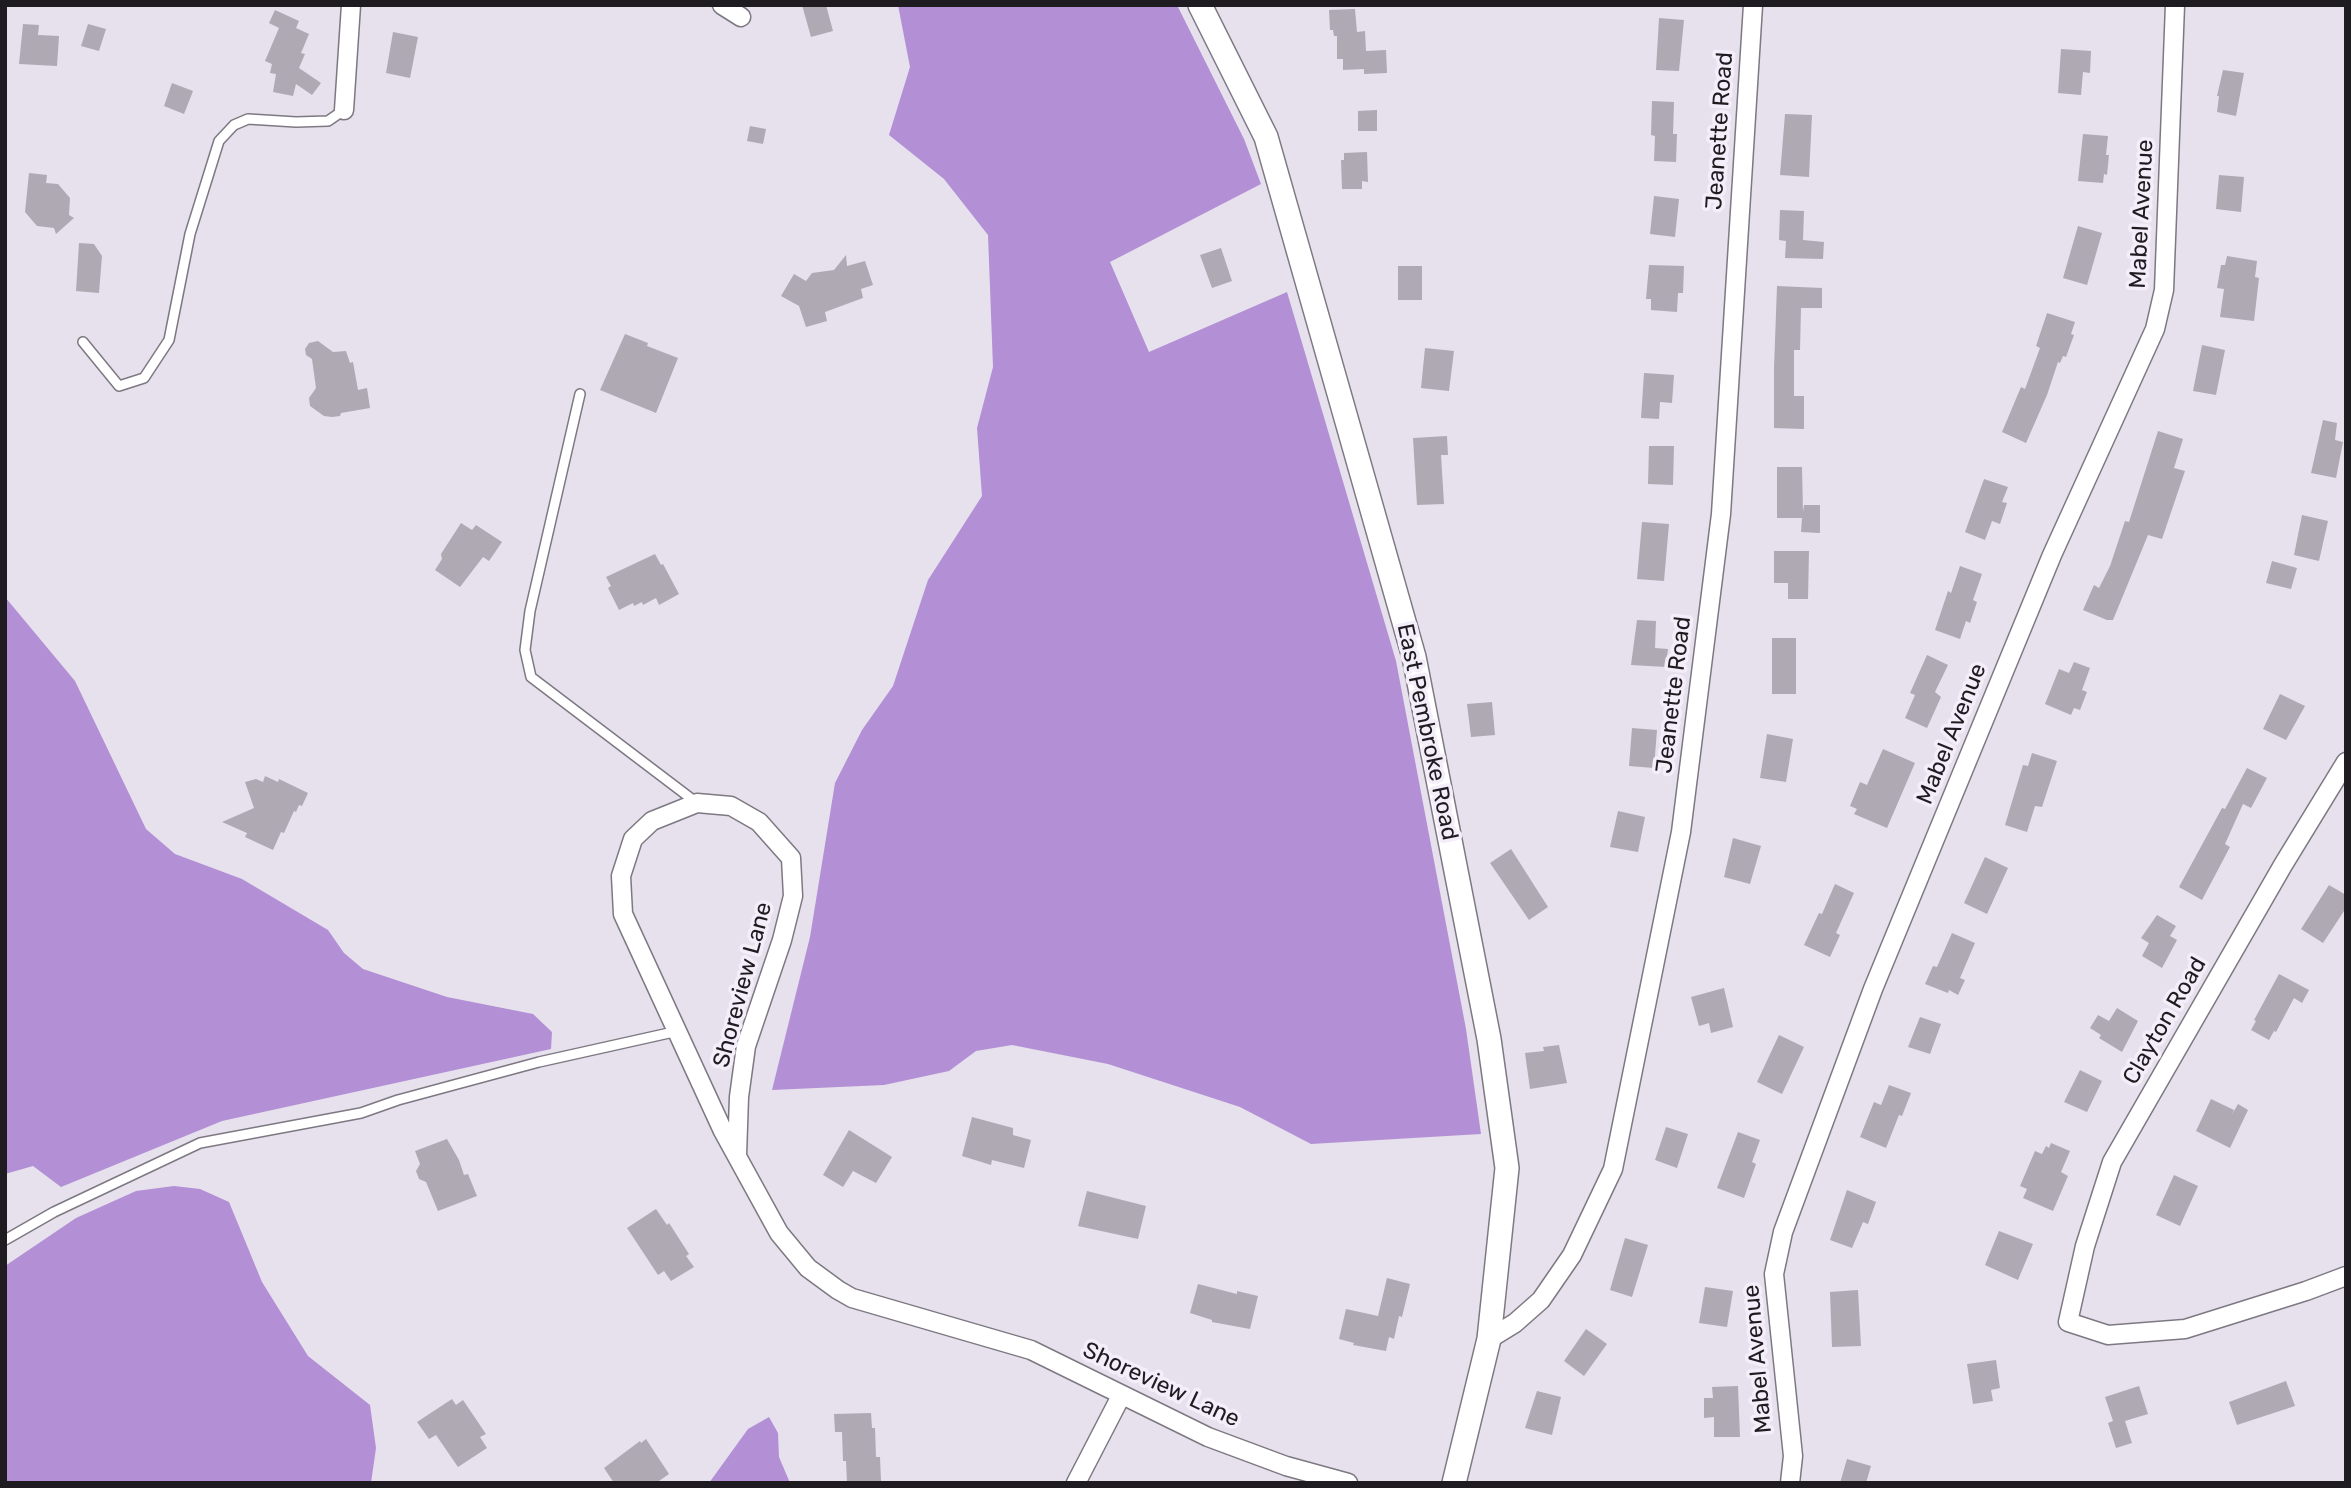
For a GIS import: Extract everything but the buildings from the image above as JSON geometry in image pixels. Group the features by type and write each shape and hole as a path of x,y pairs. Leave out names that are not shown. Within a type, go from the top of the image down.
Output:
{"street":[{"path":"344,110 351,5"},
{"path":"722,5 741,17"},
{"name":"East Pembroke Road","path":"1200,5 1266,137 1414,657 1489,1039 1507,1168 1489,1339 1454,1483"},
{"name":"Jeanette Road","path":"1489,1339 1515,1323 1541,1300 1572,1255 1613,1169 1681,832 1721,514 1752,5"},
{"name":"Mabel Avenue","path":"1790,1483 1793,1456 1774,1273 1783,1232 1873,989 2052,555 2155,329 2165,290 2175,5"},
{"name":"Clayton Road","path":"2346,762 2283,865 2112,1162 2085,1247 2068,1322 2108,1335 2185,1329 2346,1276"},
{"name":"Shoreview Lane","path":"737,1155 739,1097 746,1046 785,929 793,895 791,858 759,822 731,806 696,803 652,821 633,839 621,876 622,914 723,1131 779,1233 808,1268 852,1298 1031,1350 1208,1437 1286,1466 1348,1483"},
{"path":"1076,1483 1121,1396"}],"lane":[{"path":"83,342 118,386 144,378 169,340 190,234 219,141 233,125 248,119 328,121 344,110"},
{"path":"580,394 530,611 525,650 531,677 696,803"},
{"path":"5,1240 54,1212 200,1143 361,1113 398,1100 539,1062 678,1031"}],"shaded area":[{"path":"898,5 1177,5 1244,139 1261,184 1110,262 1149,352 1287,292 1396,661 1466,1029 1481,1134 1311,1144 1240,1107 1108,1064 1012,1045 976,1051 949,1071 884,1085 772,1090 810,937 835,783 862,730 893,686 928,580 982,496 977,428 993,367 988,235 944,179 889,135 910,67"},
{"path":"5,597 75,681 146,829 175,854 242,879 328,930 344,953 363,969 447,997 533,1014 552,1032 551,1049 222,1121 61,1187 33,1166 5,1174"},
{"path":"174,1186 200,1189 229,1202 262,1282 308,1356 370,1405 376,1448 371,1483 5,1483 5,1266 76,1218 136,1191"},
{"path":"769,1417 778,1433 779,1457 790,1483 709,1483 748,1429"}]}
